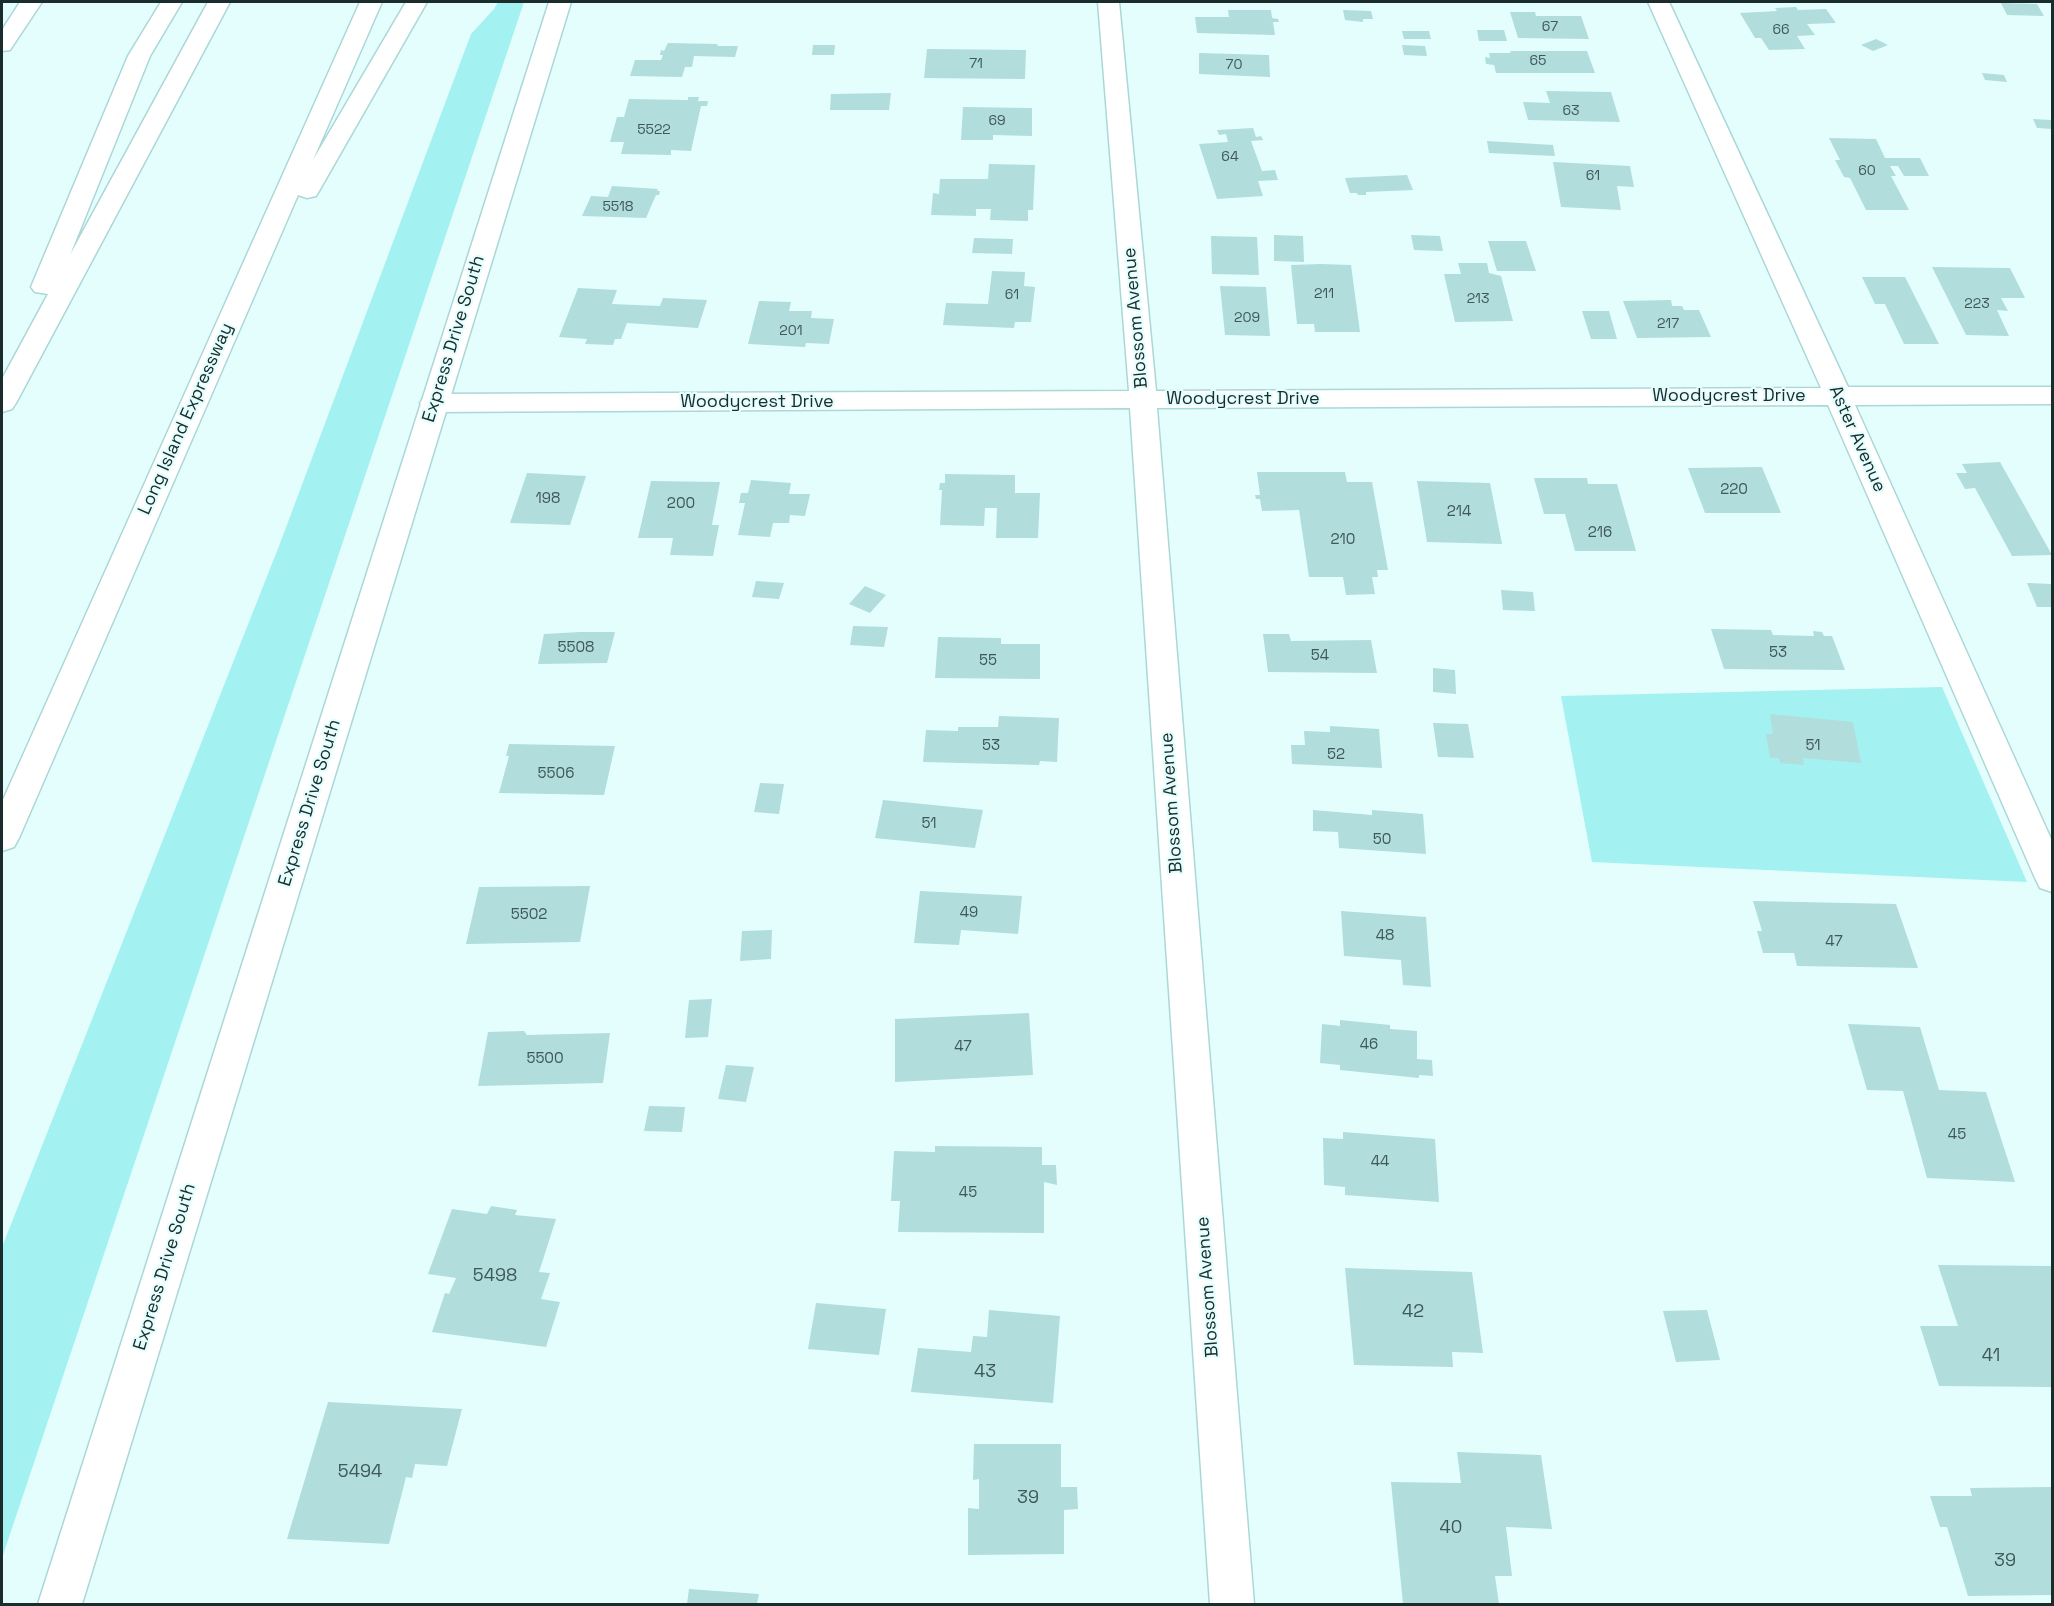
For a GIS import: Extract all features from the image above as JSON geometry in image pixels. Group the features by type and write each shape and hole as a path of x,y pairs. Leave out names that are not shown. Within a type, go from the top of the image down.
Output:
{"main road":[{"path":"2,45 31,2"},
{"path":"2,389 139,56 171,2"},
{"path":"2,403 219,2"},
{"name":"Long Island Expressway","path":"2,838 371,2"},
{"path":"220,340 416,2"},
{"name":"Express Drive South","path":"60,1605 560,2"},
{"name":"Blossom Avenue","path":"1108,2 1143,400 1232,1605"},
{"name":"Aster Avenue","path":"1658,2 1838,396 2052,878"},
{"name":"Woodycrest Drive","path":"434,403 2052,395"}],"shaded area":[{"path":"498,2 524,2 2,1558 2,1247 279,546 471,34"},
{"path":"1942,687 2027,882 1592,862 1561,696"}],"building":[{"path":"2001,3 2037,4 2044,16 2007,15"},
{"path":"1796,7 1798,10 1826,9 1836,23 1807,24 1815,35 1797,36 1805,49 1769,50 1761,38 1755,38 1740,13 1777,11 1775,8"},
{"path":"1228,10 1271,10 1272,18 1278,19 1279,22 1273,22 1275,35 1197,33 1195,17 1229,17"},
{"path":"1343,10 1371,11 1373,19 1363,19 1363,22 1345,20"},
{"path":"1510,12 1535,12 1536,16 1581,16 1589,39 1518,38"},
{"path":"1477,30 1504,30 1507,41 1479,41"},
{"path":"1402,31 1429,31 1431,39 1404,39"},
{"path":"1876,39 1888,45 1873,51 1861,45"},
{"path":"668,43 738,46 735,57 694,56 692,67 685,67 682,77 630,76 635,60 661,60 663,55 660,55 661,50 664,51"},
{"path":"813,45 835,45 834,55 812,55"},
{"path":"1402,45 1425,46 1427,56 1404,55"},
{"path":"927,49 1026,50 1025,79 924,78"},
{"path":"1511,51 1587,51 1595,73 1496,73 1494,65 1486,64 1485,57 1490,58 1489,53 1510,53"},
{"path":"1199,53 1269,55 1270,77 1199,74"},
{"path":"1982,73 2004,75 2007,82 1985,80"},
{"path":"1546,91 1611,92 1620,122 1528,120 1523,102 1550,103"},
{"path":"891,93 889,110 830,110 831,94"},
{"path":"688,97 699,97 698,101 708,101 707,106 701,106 691,151 671,150 671,155 621,154 624,142 610,142 617,117 624,117 629,99 688,100"},
{"path":"963,107 1032,108 1032,136 993,135 993,140 961,140"},
{"path":"2033,119 2052,120 2052,129 2037,128"},
{"path":"1253,128 1256,137 1261,136 1263,140 1251,141 1262,171 1275,170 1278,180 1258,181 1263,196 1217,199 1199,144 1228,142 1226,134 1219,135 1217,130"},
{"path":"1829,138 1876,139 1885,158 1920,158 1929,176 1904,176 1898,166 1890,166 1896,176 1891,176 1909,210 1866,210 1850,178 1844,177 1835,160 1840,160"},
{"path":"1487,141 1553,145 1555,156 1489,153"},
{"path":"1553,162 1630,166 1634,187 1617,186 1621,210 1561,207"},
{"path":"989,164 1035,165 1033,210 1028,210 1028,221 990,220 991,209 976,209 976,216 931,215 933,193 939,194 940,179 988,179"},
{"path":"1407,175 1413,190 1366,192 1366,195 1350,193 1345,178"},
{"path":"612,186 660,191 646,218 582,216 591,196 608,197"},
{"path":"1274,235 1303,236 1304,262 1274,261"},
{"path":"1411,235 1440,236 1443,251 1414,250"},
{"path":"1211,236 1257,237 1259,275 1212,274"},
{"path":"974,238 1013,239 1012,254 972,253"},
{"path":"1488,241 1526,241 1536,271 1497,271"},
{"path":"1458,263 1487,263 1489,273 1501,276 1513,321 1455,322 1444,274 1461,274"},
{"path":"1291,265 1351,265 1360,332 1315,332 1314,324 1297,324"},
{"path":"1932,267 2010,268 2025,298 2001,298 2008,311 1997,310 2009,336 1966,335"},
{"path":"992,271 1025,272 1024,286 1035,287 1031,322 1015,322 1014,328 943,325 946,303 988,304"},
{"path":"1862,277 1905,277 1939,344 1904,344 1885,304 1875,304"},
{"path":"1220,286 1266,287 1270,336 1225,335"},
{"path":"578,288 617,290 612,304 660,306 663,298 707,300 698,328 627,323 621,339 615,339 613,345 585,344 587,339 559,337"},
{"path":"1671,300 1672,306 1682,306 1684,310 1699,310 1711,337 1637,338 1623,301"},
{"path":"759,301 791,302 789,311 812,311 811,318 834,319 829,344 806,343 805,347 748,344"},
{"path":"1582,311 1609,311 1617,339 1591,339"},
{"path":"2000,462 2052,555 2012,556 1975,488 1965,489 1956,473 1967,473 1962,464"},
{"path":"1762,467 1781,513 1705,513 1688,468"},
{"path":"1257,472 1345,472 1347,482 1372,482 1388,570 1377,570 1378,577 1372,577 1375,594 1346,595 1343,577 1309,577 1299,510 1262,511 1260,499 1256,499 1255,495 1260,495"},
{"path":"527,473 586,476 570,525 510,523"},
{"path":"945,474 1015,475 1015,493 1040,493 1038,538 996,538 997,508 985,508 984,526 940,525 942,490 939,490 940,483 945,483"},
{"path":"1534,478 1587,478 1588,484 1617,484 1636,551 1575,551 1565,514 1544,514"},
{"path":"751,480 791,483 789,494 810,494 805,516 790,515 789,523 773,523 770,537 738,535 745,503 739,503 741,493 748,493"},
{"path":"651,481 720,482 712,525 719,525 713,556 670,555 673,538 638,538"},
{"path":"1417,481 1490,483 1502,544 1427,542"},
{"path":"756,581 784,583 779,599 752,597"},
{"path":"2027,583 2052,584 2052,607 2037,607"},
{"path":"865,586 886,595 870,613 849,604"},
{"path":"1501,590 1533,592 1535,611 1503,610"},
{"path":"853,626 888,627 884,647 850,645"},
{"path":"1711,629 1771,630 1773,635 1814,636 1813,631 1822,632 1824,636 1832,636 1845,670 1724,669"},
{"path":"615,632 607,663 538,664 544,634"},
{"path":"1263,634 1289,634 1291,641 1371,640 1377,673 1268,672"},
{"path":"938,637 1001,638 1001,644 1040,644 1040,679 935,678"},
{"path":"1433,668 1455,670 1456,694 1433,692"},
{"path":"1770,714 1853,722 1861,763 1803,758 1804,765 1780,763 1779,758 1770,758 1766,734 1773,734"},
{"path":"999,716 1059,718 1057,762 1040,761 1039,765 923,762 926,730 958,731 958,727 998,727"},
{"path":"1433,723 1468,724 1474,758 1438,757"},
{"path":"1330,726 1379,729 1382,768 1292,764 1291,745 1305,745 1304,731 1330,732"},
{"path":"509,744 615,746 604,795 499,793 509,756 506,756"},
{"path":"760,783 784,784 779,814 754,812"},
{"path":"883,800 983,810 975,848 875,838"},
{"path":"1313,810 1372,815 1372,810 1423,814 1426,854 1339,848 1338,832 1313,831"},
{"path":"590,886 580,942 466,944 479,887"},
{"path":"920,891 1022,896 1018,934 961,930 959,945 914,943"},
{"path":"1753,901 1896,904 1918,968 1797,966 1794,953 1763,953 1757,931 1762,931"},
{"path":"1341,911 1426,917 1431,987 1403,985 1401,960 1344,956"},
{"path":"772,930 771,959 740,961 742,931"},
{"path":"712,999 708,1037 685,1038 689,1000"},
{"path":"1029,1013 1033,1075 895,1082 895,1019"},
{"path":"1340,1020 1390,1025 1390,1029 1417,1031 1417,1059 1432,1060 1433,1076 1419,1075 1419,1078 1340,1070 1340,1065 1320,1063 1322,1024 1340,1026"},
{"path":"1848,1024 1920,1027 1939,1090 1986,1092 2015,1182 1927,1178 1903,1091 1867,1090"},
{"path":"524,1031 527,1035 610,1033 603,1083 478,1086 488,1032"},
{"path":"726,1065 754,1067 746,1102 718,1099"},
{"path":"649,1106 685,1107 682,1132 644,1131"},
{"path":"1343,1132 1435,1139 1439,1202 1345,1195 1345,1187 1324,1185 1323,1138 1343,1139"},
{"path":"935,1146 1042,1147 1042,1165 1056,1165 1057,1185 1044,1182 1044,1233 898,1232 900,1201 891,1201 894,1151 935,1152"},
{"path":"491,1206 517,1210 515,1215 556,1219 539,1272 550,1273 541,1299 560,1302 546,1347 432,1332 445,1293 449,1294 456,1278 428,1274 452,1209 487,1214"},
{"path":"1938,1265 2052,1266 2052,1387 1939,1386 1920,1326 1958,1326"},
{"path":"1345,1268 1472,1272 1483,1353 1452,1352 1453,1367 1354,1365"},
{"path":"816,1303 886,1309 879,1355 808,1349"},
{"path":"989,1310 1060,1316 1053,1403 911,1392 918,1348 971,1352 973,1336 987,1337"},
{"path":"1707,1310 1720,1360 1676,1362 1663,1311"},
{"path":"328,1402 462,1409 447,1466 415,1464 412,1478 406,1477 389,1544 287,1539"},
{"path":"974,1444 1061,1444 1061,1487 1077,1487 1078,1509 1064,1510 1064,1554 968,1555 968,1508 979,1509 979,1479 973,1480"},
{"path":"1457,1452 1541,1455 1552,1529 1506,1527 1512,1576 1495,1576 1499,1604 1403,1604 1391,1482 1461,1483"},
{"path":"2052,1487 2052,1595 1968,1596 1947,1527 1940,1527 1930,1496 1972,1496 1970,1488"},
{"path":"689,1589 759,1594 757,1604 687,1604"}]}
